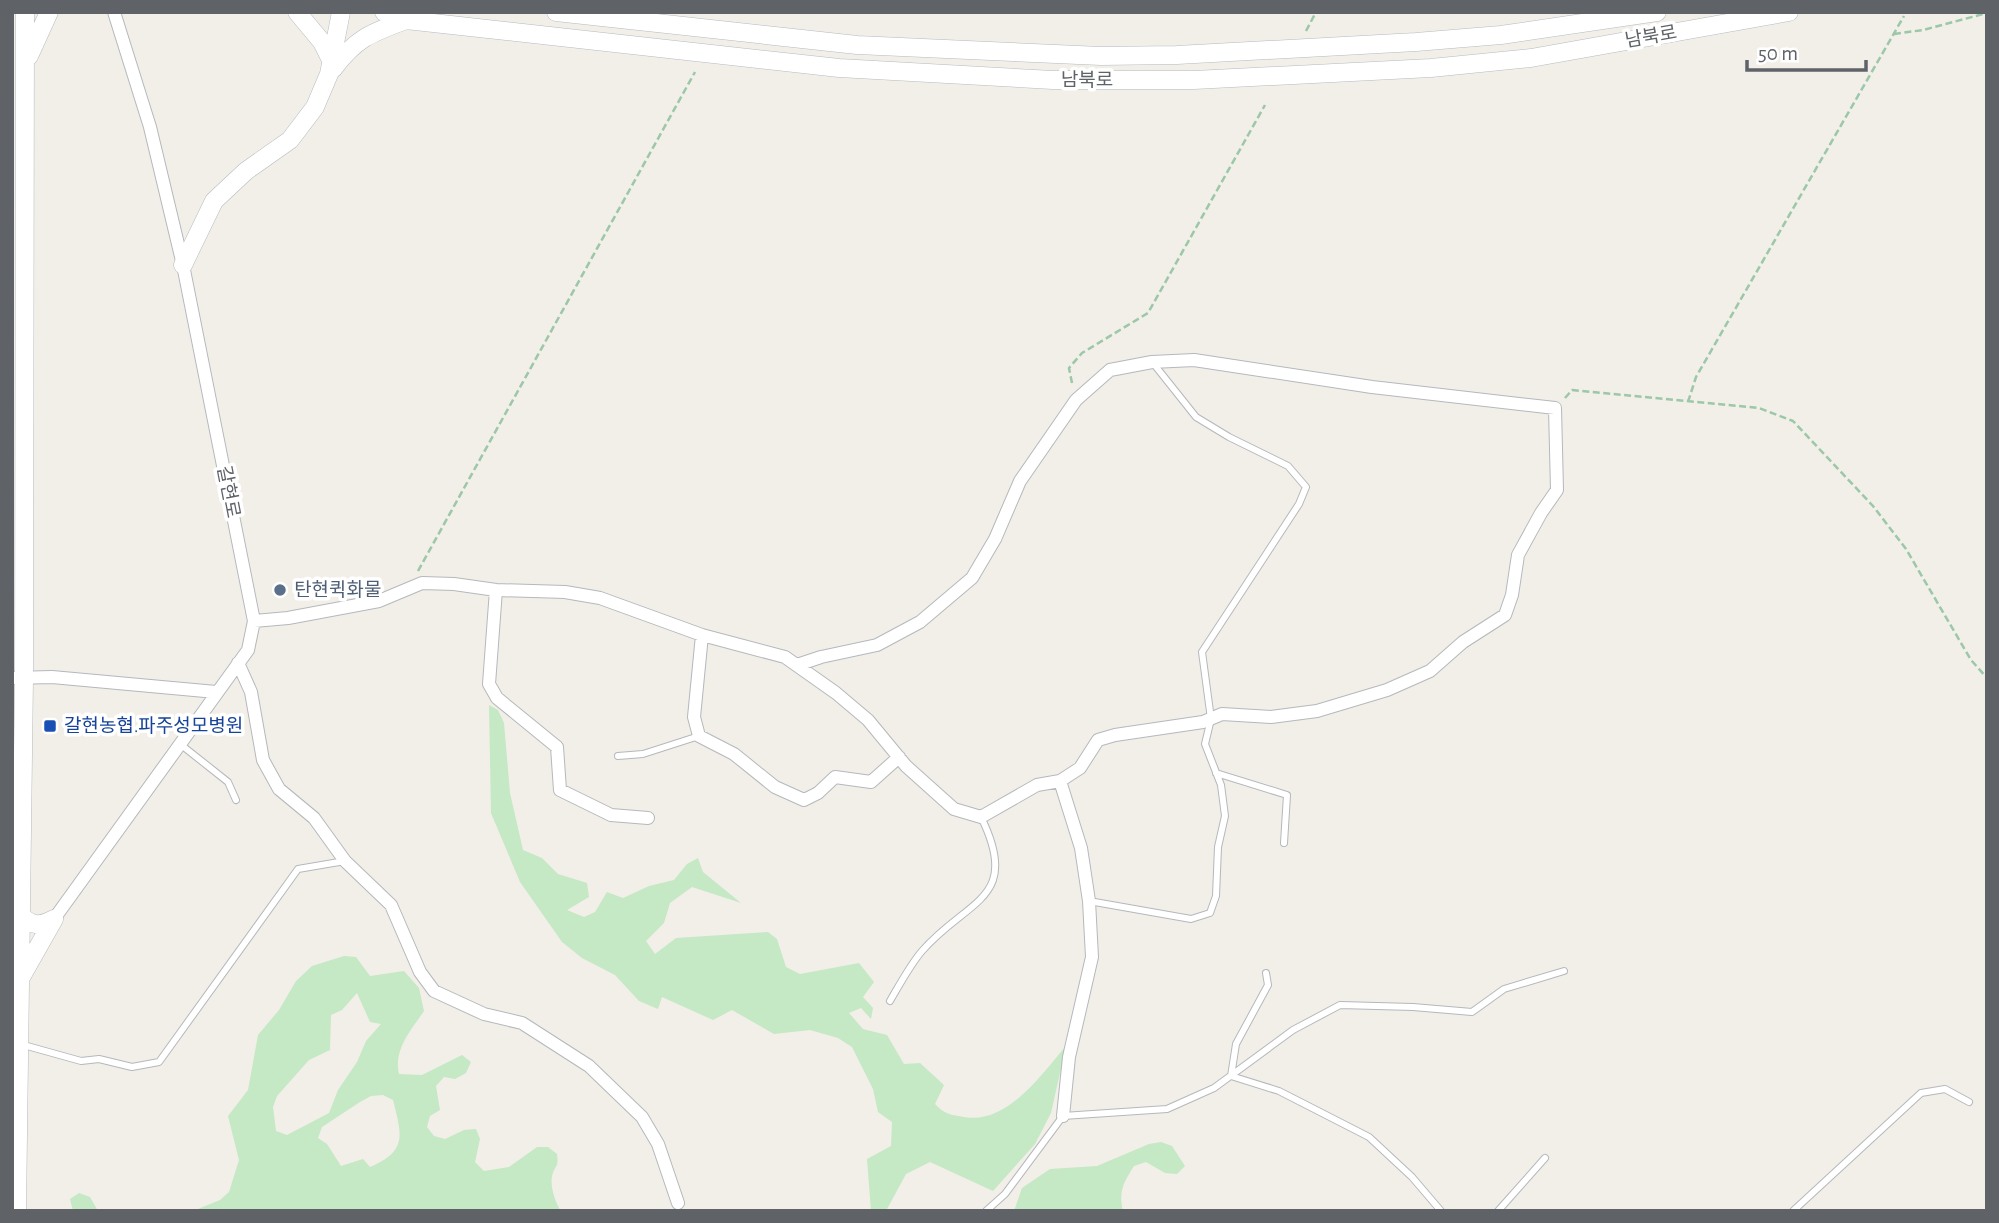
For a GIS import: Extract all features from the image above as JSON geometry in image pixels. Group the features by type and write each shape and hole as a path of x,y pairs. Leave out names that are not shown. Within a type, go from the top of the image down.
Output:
{"main road":[{"path":"17,1211 15,1128 20,915 18,678 26,12"},
{"path":"26,66 49,12"},
{"path":"297,12 322,42 330,67"},
{"path":"183,265 214,201 246,171 290,139 315,107 330,67 341,12"},
{"name":"남북로","path":"384,12 406,20 839,68 1053,80 1194,80 1431,68 1531,58 1789,12"},
{"name":"남북로","path":"556,12 857,46 1101,56 1177,55 1416,43 1657,12"},
{"path":"330,67 346,50 368,34 406,20"},
{"path":"20,915 29,923 37,925 54,919"},
{"path":"18,983 54,919"}],"street":[{"name":"갈현로","path":"54,919 247,650 254,621 183,265 150,127 114,12"},
{"path":"254,621 288,618 379,601 422,583 496,590 565,592 600,598 702,635 785,657 836,693 868,720 899,757 954,809 981,817 1037,785 1060,781 1080,768 1098,740 1211,719 1222,714 1271,717 1317,711 1387,690 1430,671 1463,642 1505,615 1518,555 1557,490 1555,408 1372,387 1194,360 1152,362 1110,370 1076,400 1020,481 995,539 972,578 920,622 877,645 797,665"},
{"path":"496,590 489,684 497,698 557,747 560,790 611,815 648,818"},
{"path":"702,635 694,717 699,736 734,754 775,787 804,800 818,793 835,777 871,782 899,757"},
{"path":"238,663 250,692 263,760 279,789 314,818 345,861 391,905 420,972 434,991 484,1014 522,1023 589,1066 642,1117 657,1144 678,1203"},
{"path":"18,678 52,677 216,692"},
{"path":"1060,781 1081,848 1089,901 1092,957 1069,1056 1063,1116"}],"lane":[{"path":"1089,901 1191,919 1210,913 1216,896 1219,848 1225,816 1221,785 1205,744 1211,719 1202,652 1299,504 1306,487 1288,466 1229,437 1196,417 1152,362"},
{"path":"618,756 643,754 699,736"},
{"path":"180,744 228,782 236,800"},
{"path":"1216,773 1287,795 1284,843"},
{"path":"890,1000 922,951 981,899 994,884 996,856 981,817"},
{"path":"18,1043 81,1060 99,1059 132,1067 159,1062 298,869 345,861"},
{"path":"986,1211 1005,1194 1063,1116 1167,1109 1214,1088 1293,1030 1340,1004 1472,1012 1504,989 1564,971"},
{"path":"1231,1076 1236,1044 1268,985 1266,973"},
{"path":"1231,1076 1279,1091 1369,1137 1412,1177 1441,1211"},
{"path":"1793,1211 1921,1093 1945,1088 1969,1102"},
{"path":"1498,1211 1545,1158"}],"path":[{"path":"1301,40 1316,12"},
{"path":"1894,34 1923,30 1987,13"},
{"path":"1688,401 1696,377 1904,16"},
{"path":"408,589 695,72"},
{"path":"1076,400 1069,368 1082,353 1148,313 1265,105"},
{"path":"1555,408 1572,390 1759,408 1793,421 1873,506 1906,549 1972,660 1987,678"}],"green space":[{"path":"489,705 498,710 504,723 510,793 523,850 542,858 558,874 587,883 589,897 567,910 584,917 595,912 607,892 623,898 649,886 674,880 687,864 698,858 703,872 741,903 692,887 670,903 664,923 646,941 655,954 676,938 768,932 777,939 786,967 800,974 859,963 874,982 863,997 873,1008 871,1019 861,1008 849,1013 863,1029 887,1035 904,1064 920,1063 944,1085 935,1104 955,1116 980,1117 1009,1106 1034,1083 1066,1046 1051,1113 1035,1144 993,1191 930,1162 906,1174 886,1211 871,1211 867,1159 891,1146 892,1122 878,1112 873,1089 852,1047 838,1038 810,1030 774,1034 732,1010 713,1020 662,997 658,1009 639,1001 615,975 582,958 562,942 520,882 491,813"},
{"path":"344,956 356,957 370,976 404,971 419,988 424,1011 401,1049 399,1074 422,1075 462,1055 471,1062 466,1073 455,1079 444,1077 436,1086 440,1110 430,1116 427,1127 434,1136 445,1139 464,1130 476,1129 480,1139 475,1162 484,1171 509,1167 537,1147 548,1147 557,1154 552,1185 561,1211 193,1211 220,1200 229,1192 239,1160 228,1116 248,1090 258,1035 279,1010 296,981 312,966","holes":["357,993 370,1022 381,1024 366,1041 357,1062 338,1090 329,1113 287,1135 276,1131 273,1107 277,1096 309,1060 330,1050 331,1015 342,1010","383,1095 393,1100 400,1131 397,1147 383,1161 370,1167 363,1159 341,1166 327,1144 318,1138 322,1127 371,1096"]},
{"path":"1161,1142 1172,1146 1185,1166 1177,1174 1165,1173 1146,1162 1134,1166 1123,1187 1123,1211 1014,1211 1022,1188 1050,1169 1097,1166 1149,1144"},
{"path":"79,1193 90,1197 98,1211 73,1211 70,1199"}],"place":[{"name":"탄현퀵화물","path":"280,590"},
{"name":"갈현농협.파주성모병원","path":"50,726"}]}
